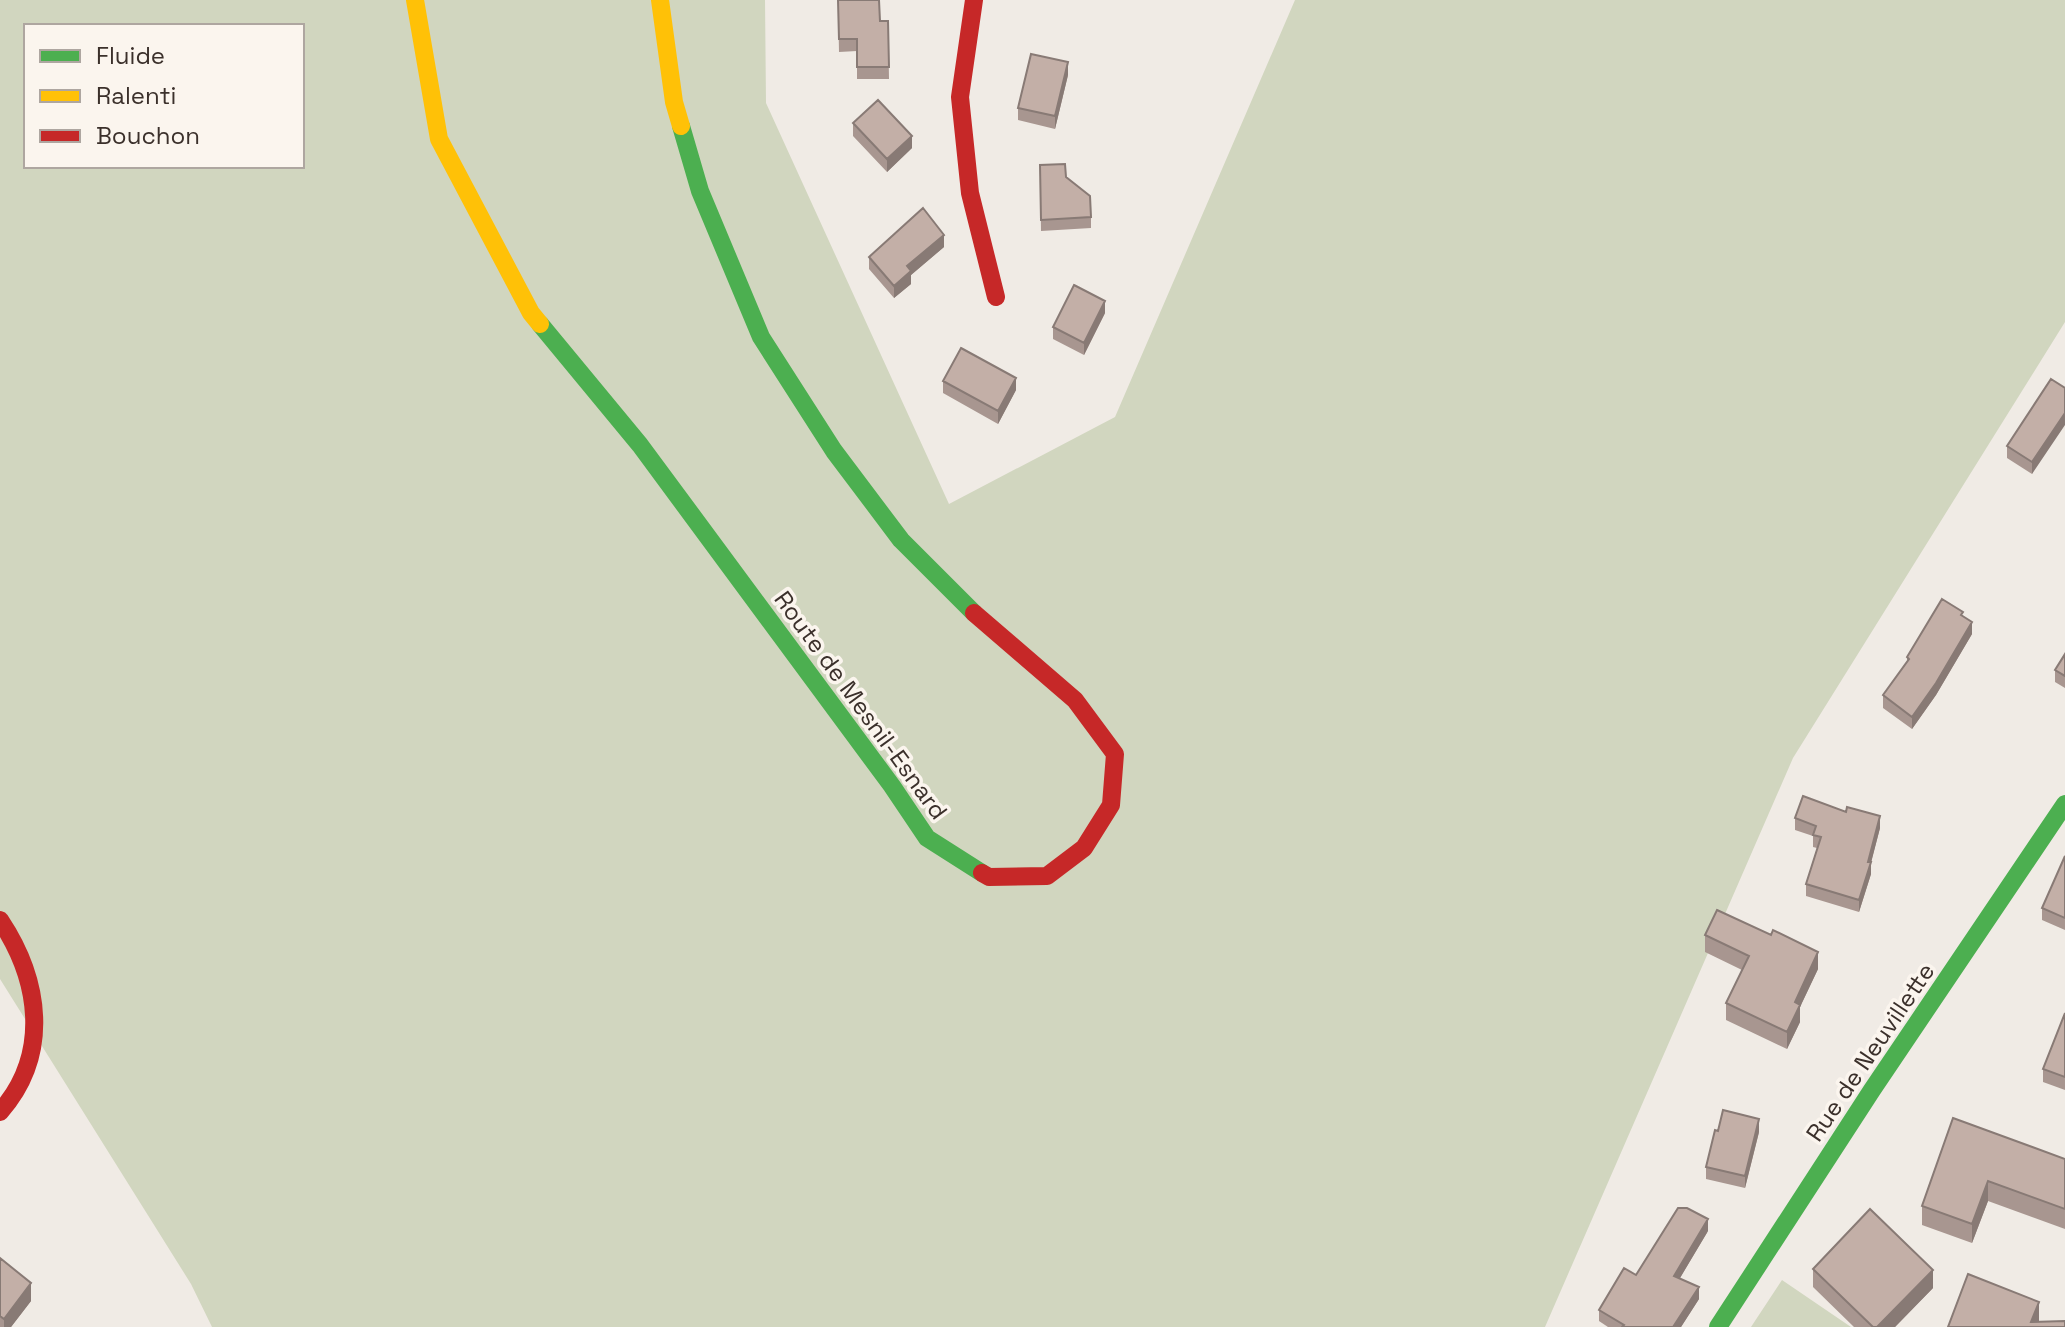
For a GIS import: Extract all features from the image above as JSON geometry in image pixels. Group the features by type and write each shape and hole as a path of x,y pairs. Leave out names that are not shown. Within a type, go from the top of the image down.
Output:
{"street":[{"name":"Route de Mesnil-Esnard","path":"415,0 439,139 531,313 640,445 892,786 927,838 989,877 1047,876 1084,848 1111,805 1115,754 1075,700 967,607 901,540 834,451 761,337 700,191 674,102 660,0"},
{"path":"974,0 960,97 970,193 996,297"},
{"name":"Rue de Neuvillette","path":"1718,1327 1872,1090 2065,804"},
{"path":"0,920 29,978 35,1008 29,1061 10,1102 0,1112"}],"green space":[{"path":"0,0 765,0 766,103 949,504 1115,417 1295,0 2065,0 2065,322 1793,758 1545,1327 212,1327 191,1284 0,979"},
{"path":"1782,1280 1851,1327 1751,1327"}],"building":[{"path":"838,0 879,0 880,21 888,21 889,67 857,67 857,39 839,39"},
{"path":"1031,54 1068,62 1055,116 1018,108"},
{"path":"878,100 912,136 887,159 853,123"},
{"path":"1065,164 1066,177 1090,196 1091,217 1041,220 1040,165"},
{"path":"923,208 944,235 907,266 911,271 894,286 869,257"},
{"path":"1074,285 1105,301 1084,343 1053,327"},
{"path":"961,348 1016,378 998,411 943,381"},
{"path":"2051,379 2065,388 2065,413 2032,462 2007,446"},
{"path":"1942,599 1963,612 1961,615 1972,622 1912,717 1883,695 1909,659 1907,657"},
{"path":"2065,654 2065,676 2055,670"},
{"path":"1803,796 1846,812 1847,807 1880,816 1868,862 1871,862 1859,900 1806,884 1821,837 1813,835 1816,826 1795,818"},
{"path":"2065,856 2065,918 2042,908"},
{"path":"1717,910 1771,935 1773,930 1818,952 1795,1002 1800,1005 1787,1032 1726,1003 1749,956 1705,935"},
{"path":"2065,1013 2065,1077 2043,1069"},
{"path":"1723,1110 1759,1119 1745,1176 1706,1167"},
{"path":"1953,1118 2065,1159 2065,1209 1988,1181 1972,1224 1922,1206"},
{"path":"1678,1208 1687,1208 1708,1219 1674,1276 1699,1287 1673,1327 1622,1327 1624,1325 1599,1310 1624,1268 1636,1275"},
{"path":"1870,1209 1933,1270 1877,1327 1873,1327 1813,1269"},
{"path":"0,1258 31,1283 4,1319 0,1316"},
{"path":"1968,1274 2039,1302 2031,1322 2065,1321 2065,1327 1948,1327"}],"traffic: fast":[{"path":"681,126 700,191 761,337 834,451 901,540 974,613"},
{"path":"540,324 640,445 892,786 927,838 982,873"},
{"path":"1718,1327 1872,1090 2065,804"}],"traffic: slow":[{"path":"415,0 439,139 531,313 540,324"},
{"path":"660,0 674,102 681,126"}],"traffic: jam":[{"path":"974,0 960,97 970,193 996,297"},
{"path":"974,613 1075,700 1115,754 1111,805 1084,848 1047,876 989,877 982,873"},
{"path":"0,920 24,967 34,1017 33,1042 27,1066 16,1090 0,1112"}]}
